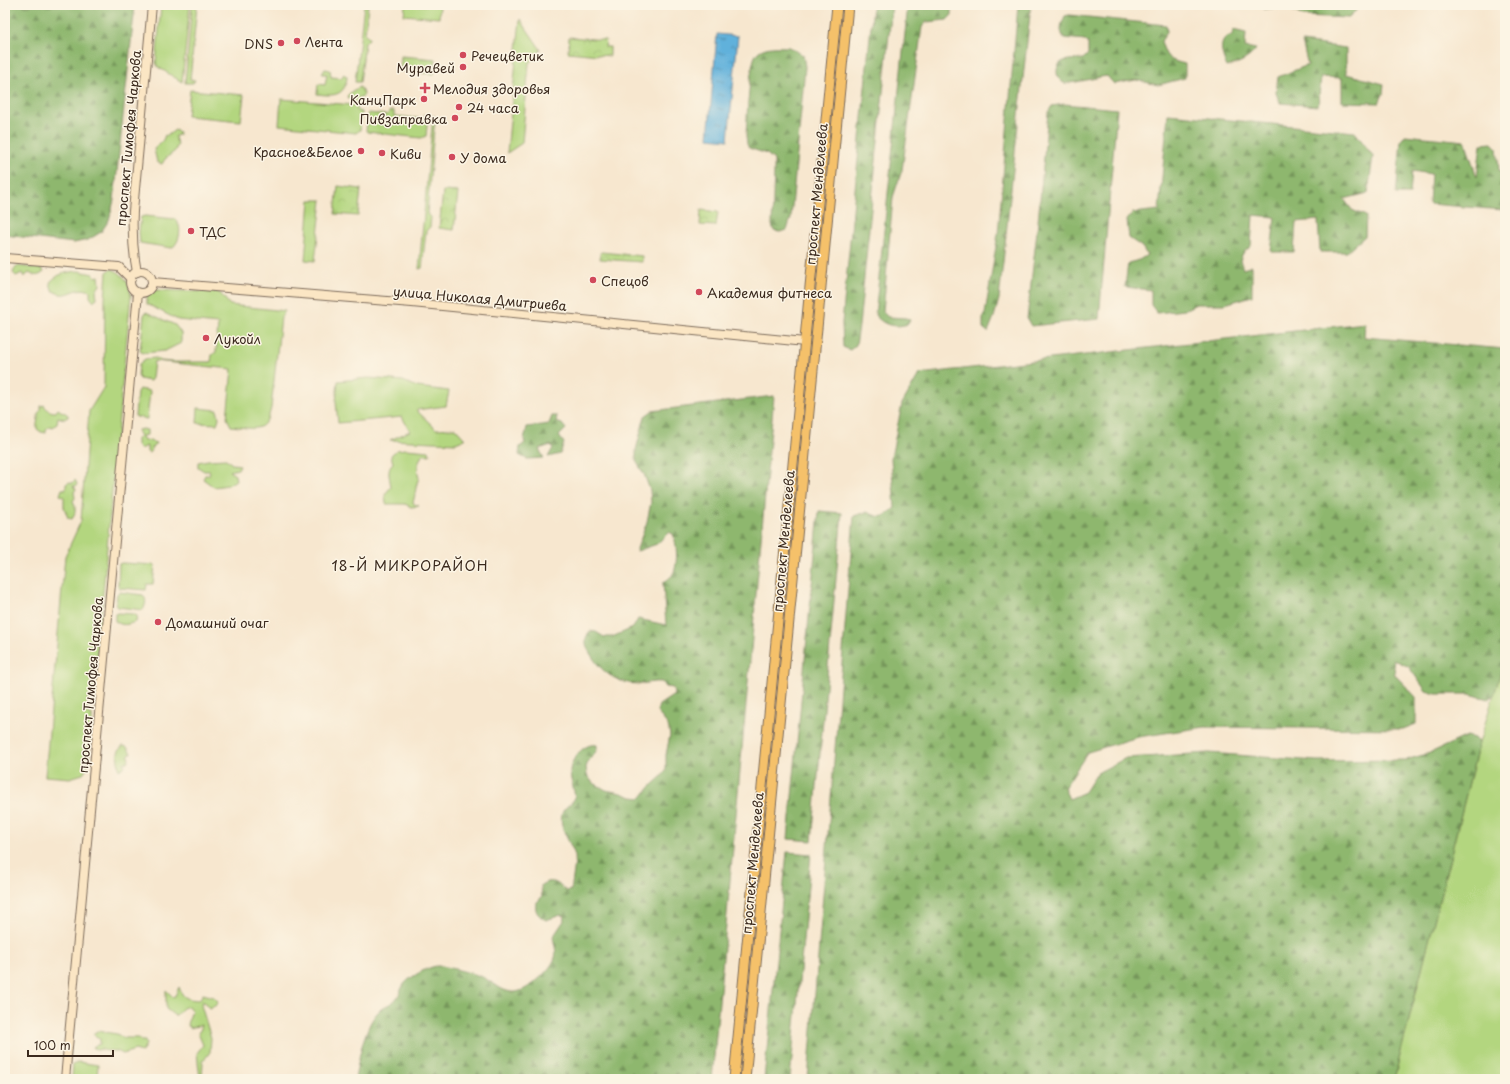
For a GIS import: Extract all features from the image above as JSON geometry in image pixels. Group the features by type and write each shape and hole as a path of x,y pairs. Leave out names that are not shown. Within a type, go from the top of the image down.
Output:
{"main road":[{"name":"проспект Тимофея Чаркова","path":"137,272 132,239 133,211 152,5"},
{"name":"проспект Менделеева","path":"734,1079 837,5"},
{"name":"проспект Менделеева","path":"745,1079 848,5"},
{"path":"5,258 119,267 131,279 132,287 138,292 143,293 148,291 151,287 151,278 147,273 137,272 131,279"},
{"name":"улица Николая Дмитриева","path":"152,282 412,303 805,342"},
{"name":"проспект Тимофея Чаркова","path":"65,1079 138,292"},
{"path":"757,838 768,839"}],"green space":[{"path":"5,5 135,5 114,200 109,220 101,232 88,240 74,243 5,235"},
{"path":"161,5 190,5 182,82 158,67 156,63"},
{"path":"192,5 197,5 190,80 195,80 193,83 185,83"},
{"path":"364,5 368,5 365,34 369,37 369,39 365,43 360,82 355,82"},
{"path":"405,5 440,5 439,18 404,15"},
{"path":"873,5 892,5 859,326 856,345 850,350 843,347 842,323"},
{"path":"908,5 952,5 952,15 947,20 926,22 922,27 902,170 893,197 883,312 888,317 906,318 910,320 908,324 894,326 882,322 875,315"},
{"path":"1018,5 1031,5 999,299 988,332 983,328 983,318 985,314 998,234"},
{"path":"1264,5 1359,5 1359,7 1349,18 1303,16 1286,7 1264,9"},
{"path":"1069,15 1166,25 1167,32 1161,41 1163,47 1168,57 1185,64 1185,78 1158,85 1136,80 1114,84 1107,76 1073,82 1062,82 1059,79 1057,72 1059,65 1064,61 1083,59 1088,54 1088,43 1085,40 1064,38 1062,35 1062,22 1065,16"},
{"path":"520,19 541,50 529,63 522,143 507,153"},
{"path":"1233,30 1246,33 1245,47 1256,49 1247,58 1239,63 1227,67 1223,58 1222,44 1227,37 1232,35"},
{"path":"569,37 606,40 605,47 610,47 610,56 568,52"},
{"path":"1302,42 1346,48 1346,74 1384,84 1383,94 1379,103 1342,102 1342,78 1321,77 1318,106 1280,103 1276,93 1278,77 1308,65"},
{"path":"772,47 789,47 803,55 805,67 791,218 787,230 780,232 774,231 772,225 774,160 767,154 749,148 746,135 750,79 754,58 760,50"},
{"path":"401,56 436,59 434,74 400,71"},
{"path":"325,69 330,70 331,77 342,78 344,74 347,77 346,84 341,92 333,95 317,94 318,84 325,85 327,74 322,74"},
{"path":"360,87 364,94 358,98 357,111 362,112 360,130 356,133 279,125 281,99 354,105 355,98 348,98 347,96 352,91"},
{"path":"190,90 244,95 241,121 187,116"},
{"path":"1064,104 1117,109 1099,319 1031,326 1027,319 1048,112 1052,106"},
{"path":"390,111 394,111 394,116 425,119 425,114 428,116 426,136 421,138 366,131 368,113 387,115"},
{"path":"1168,114 1355,132 1373,156 1368,193 1344,199 1352,210 1366,216 1365,236 1347,252 1320,252 1318,220 1296,222 1294,252 1271,252 1275,217 1253,215 1251,246 1243,253 1240,260 1243,269 1252,266 1252,296 1225,304 1196,304 1184,310 1157,313 1151,305 1151,290 1125,287 1128,263 1139,260 1147,255 1142,247 1129,238 1127,220 1133,213 1159,210"},
{"path":"433,115 436,118 427,214 431,217 430,227 426,231 422,268 419,269"},
{"path":"175,130 179,132 179,135 175,136 178,143 175,151 165,159 162,164 157,162 154,149 163,140 165,135 167,136"},
{"path":"1405,135 1465,141 1477,177 1481,144 1492,143 1497,148 1499,170 1503,175 1505,186 1503,210 1429,204 1431,174 1412,171 1410,194 1396,194 1401,141"},
{"path":"338,186 361,189 358,216 335,214"},
{"path":"443,191 458,192 454,230 439,228"},
{"path":"310,200 322,200 315,261 305,260"},
{"path":"701,210 718,212 716,226 700,225"},
{"path":"145,216 175,219 179,226 180,234 177,242 172,248 140,243 139,232 141,217"},
{"path":"601,252 642,256 642,262 600,259"},
{"path":"19,266 42,269 44,272 38,275 29,273 24,277 22,273 16,276 13,273 15,268"},
{"path":"110,269 119,272 122,275 129,287 131,296 94,696 88,698 87,713 92,715 92,727 88,767 83,774 70,778 45,776 65,556 81,521 89,411 104,387 105,299 107,272"},
{"path":"79,271 93,274 95,277 99,276 100,285 96,291 97,298 93,301 90,297 90,291 84,289 67,294 58,293 52,290 50,282 57,277 67,273"},
{"path":"155,290 219,292 230,305 285,311 281,317 271,408 268,417 262,426 252,428 231,426 227,418 232,369 154,361 152,378 150,381 140,379 138,376 139,364 145,359 156,358 161,361 173,362 211,362 212,355 216,352 218,324 178,320 147,304 147,295"},
{"path":"146,312 175,325 181,333 181,343 165,351 143,353 140,351 144,315"},
{"path":"1365,323 1364,337 1505,349 1505,658 1494,695 1488,699 1470,694 1436,694 1426,691 1409,667 1393,659 1395,675 1416,697 1416,724 1403,729 1205,727 1138,737 1088,752 1064,788 1069,799 1085,792 1097,773 1126,758 1209,753 1317,761 1406,760 1430,753 1467,736 1474,738 1479,743 1394,1079 808,1079 854,516 867,512 876,516 885,516 895,508 891,458 902,404 919,374"},
{"path":"368,378 403,381 417,387 449,391 446,406 416,410 436,429 455,428 465,439 456,443 390,440 410,431 402,417 338,423 336,402 338,381"},
{"path":"139,389 150,391 147,419 135,416 137,392"},
{"path":"774,396 712,1079 355,1079 366,1032 375,1015 396,999 405,983 426,969 435,966 442,966 460,970 484,978 504,990 518,992 531,985 549,969 553,963 556,953 553,937 565,919 564,916 561,915 546,920 538,914 536,907 542,896 541,885 545,883 555,882 566,891 571,890 575,856 561,819 563,811 575,797 570,772 572,762 575,757 587,746 597,745 597,750 589,760 586,767 587,775 592,782 606,790 641,798 666,770 666,755 670,735 668,725 657,712 659,705 674,695 673,688 666,687 662,682 637,684 629,683 609,675 594,659 586,644 587,636 590,631 596,632 604,637 612,637 633,628 638,619 666,625 663,583 672,575 675,568 676,553 673,534 669,532 657,544 637,551 647,522 651,502 650,490 644,474 636,461 636,450 645,416 652,411"},
{"path":"44,405 50,411 56,412 58,409 68,415 68,417 64,419 58,417 57,424 46,429 46,433 37,429 38,413 41,410 41,406"},
{"path":"198,408 217,410 219,418 217,424 197,423"},
{"path":"552,416 557,416 556,422 562,424 566,429 559,436 564,443 560,454 548,457 553,448 551,445 539,449 544,458 527,459 519,455 520,447 525,443 524,440 527,427 549,424"},
{"path":"138,430 147,430 147,435 142,436 143,439 156,443 149,453 147,452 147,446 140,449 137,446 137,439 140,436"},
{"path":"406,449 429,451 430,455 423,454 418,466 419,478 413,502 419,506 411,507 405,504 386,504 385,494 391,487 389,471 393,463 391,455 397,450"},
{"path":"226,459 232,464 240,465 238,469 229,471 235,475 236,480 228,485 214,487 203,479 205,475 209,475 210,471 204,471 198,467 198,462"},
{"path":"75,480 77,484 76,486 73,486 76,489 74,492 75,498 73,501 75,510 72,519 68,518 64,507 64,497 60,495 62,489 66,489 66,484 69,482 72,483"},
{"path":"819,511 842,513 812,841 788,839"},
{"path":"119,564 155,565 153,584 147,584 146,590 120,588 118,586"},
{"path":"119,592 143,595 146,602 143,610 118,607 116,605 117,594"},
{"path":"115,614 134,614 137,616 136,622 126,624 118,623 115,621"},
{"path":"1505,658 1505,1079 1394,1079 1479,743"},
{"path":"123,746 127,747 131,753 128,756 129,759 127,762 123,763 125,766 119,770 118,754 120,748"},
{"path":"787,852 811,854 790,1079 764,1079"},
{"path":"179,987 182,994 188,999 199,1000 203,994 214,997 218,1001 217,1005 209,1008 203,1001 201,1005 211,1038 210,1052 203,1061 202,1079 200,1079 197,1053 203,1045 198,1033 201,1029 201,1025 190,1028 187,1024 192,1011 188,1006 183,1008 175,1016 166,1009 166,990 174,998"},
{"path":"97,1031 117,1034 123,1038 139,1038 141,1041 145,1041 146,1044 142,1052 135,1050 123,1054 116,1051 106,1051 101,1049 97,1050 93,1048 94,1046 100,1044 100,1039 93,1034"},
{"path":"78,1062 98,1065 97,1079 72,1079 73,1065"}],"water":[{"path":"717,34 738,36 728,140 708,138"}],"place":[{"name":"Лента","path":"297,41"},
{"name":"DNS","path":"281,43"},
{"name":"Речецветик","path":"463,55"},
{"name":"Муравей","path":"463,67"},
{"name":"Мелодия здоровья","path":"425,88"},
{"name":"КанцПарк","path":"424,99"},
{"name":"24 часа","path":"459,107"},
{"name":"Пивзаправка","path":"455,118"},
{"name":"Красное&Белое","path":"361,151"},
{"name":"Киви","path":"382,153"},
{"name":"У дома","path":"452,157"},
{"name":"ТДС","path":"191,231"},
{"name":"Спецов","path":"593,280"},
{"name":"Академия фитнеса","path":"699,292"},
{"name":"Лукойл","path":"206,338"},
{"name":"Домашний очаг","path":"158,622"}],"district":[{"name":"18-Й МИКРОРАЙОН","path":"410,565"}]}
